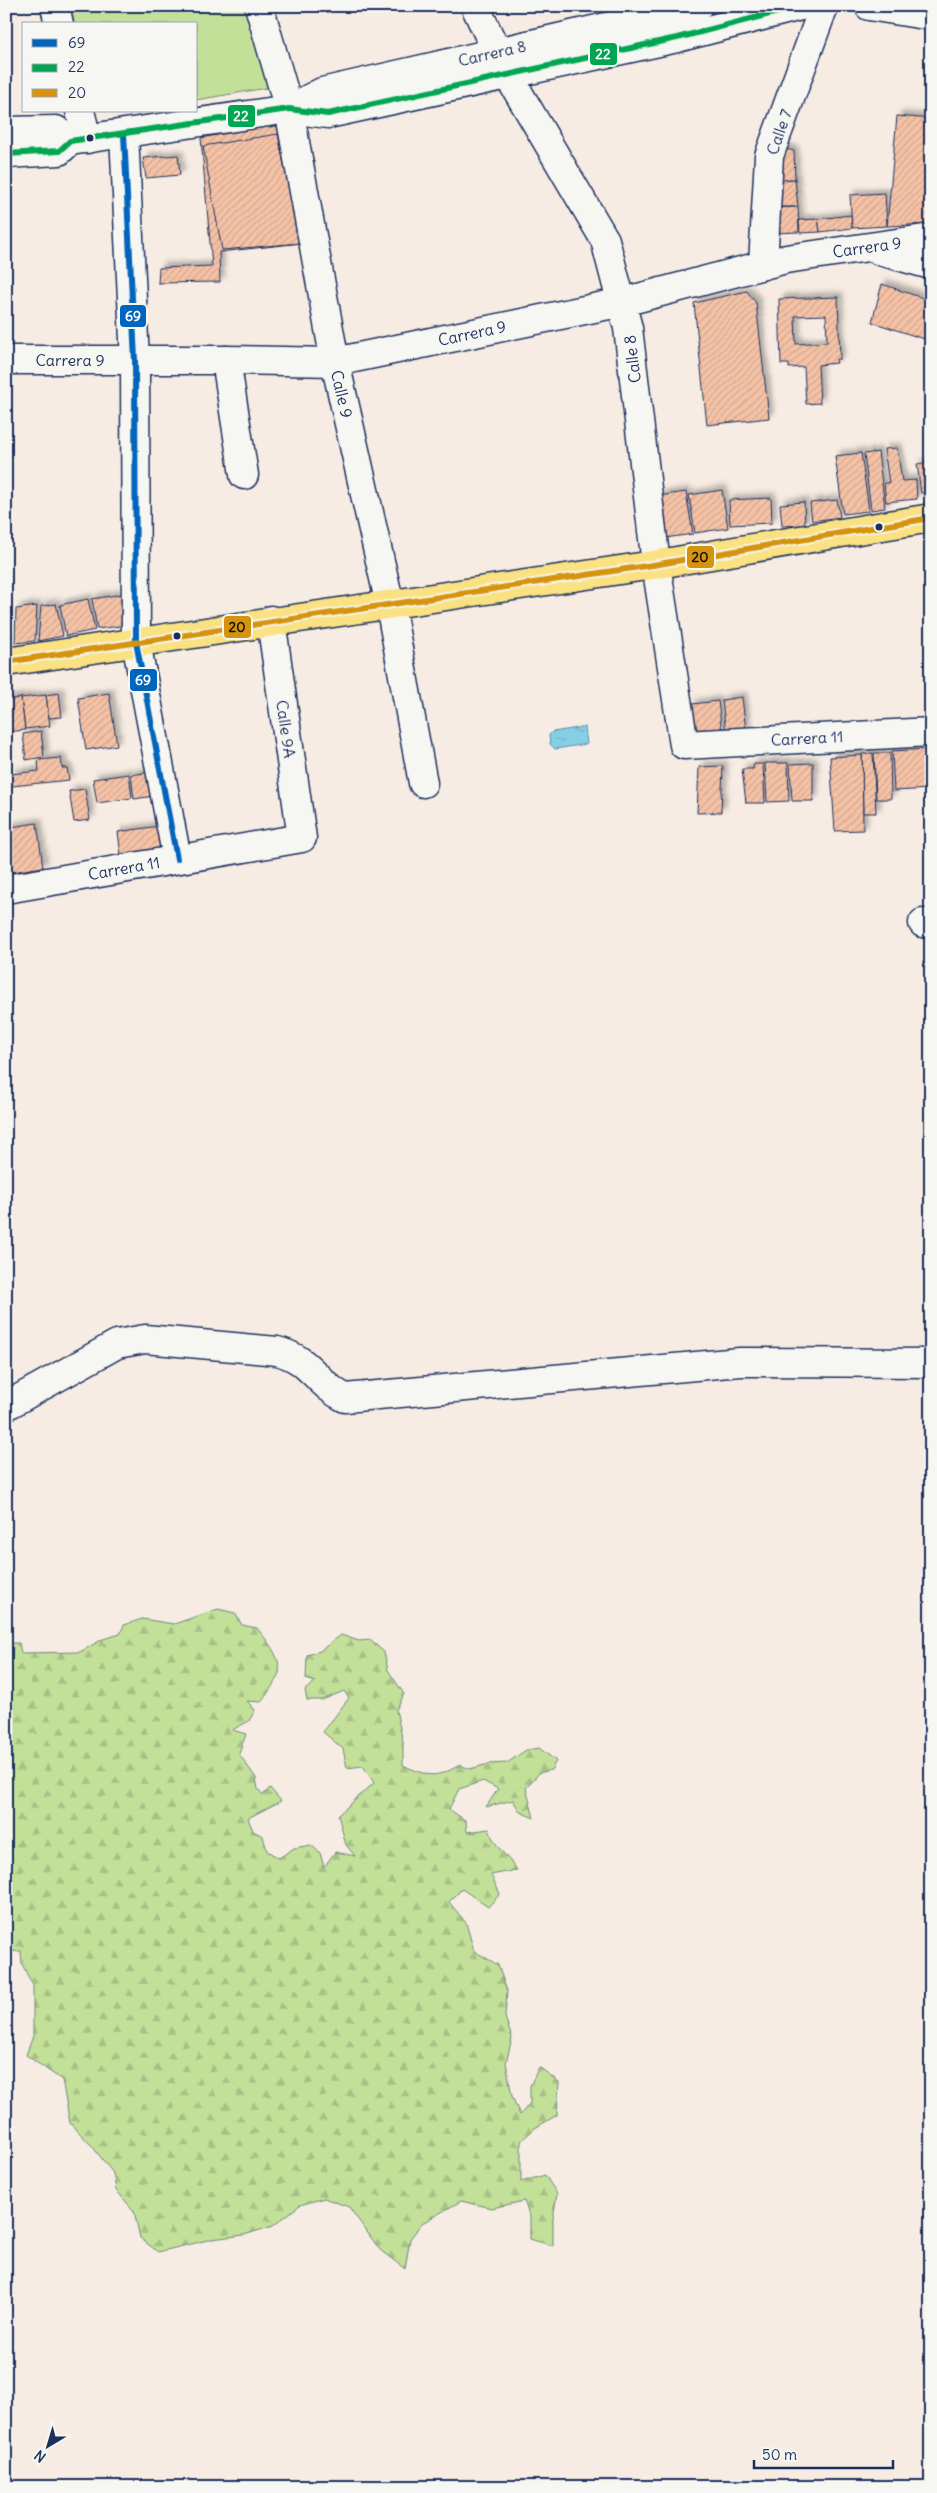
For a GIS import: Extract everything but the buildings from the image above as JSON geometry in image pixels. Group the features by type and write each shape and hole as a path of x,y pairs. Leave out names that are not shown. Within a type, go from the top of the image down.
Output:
{"highway":[{"path":"6,662 271,620 390,605 656,564 931,518"}],"street":[{"path":"55,6 59,22"},
{"name":"Calle 9","path":"259,6 289,109 335,362 390,605 423,783"},
{"name":"Calle 8","path":"475,6 503,64 605,240 623,302 628,328 656,564 684,745"},
{"name":"Carrera 8","path":"503,64 698,6"},
{"name":"Carrera 8","path":"6,154 59,152 78,140 289,109 322,92 677,38 801,6"},
{"name":"Calle 7","path":"763,265 769,156 824,6"},
{"path":"869,6 931,16"},
{"path":"6,131 56,130 78,140 80,112"},
{"path":"124,134 135,360 136,642 178,859"},
{"name":"Carrera 9","path":"6,360 335,362 623,302 763,265 809,255 931,238"},
{"path":"809,255 880,250 931,265"},
{"path":"226,360 244,475"},
{"name":"Calle 9A","path":"271,620 302,838"},
{"name":"Carrera 11","path":"684,745 931,732"},
{"name":"Carrera 11","path":"6,889 302,838"},
{"path":"6,1406 117,1344 145,1340 278,1350 292,1354 305,1362 332,1392 345,1398 740,1362 931,1363"}],"green space":[{"path":"59,6 249,6 272,87 198,100 198,22 63,22"},
{"path":"218,1609 235,1613 242,1625 257,1628 278,1661 279,1673 261,1702 247,1701 255,1710 249,1721 232,1730 246,1734 239,1754 256,1778 258,1789 263,1795 270,1788 281,1801 248,1818 253,1831 263,1836 267,1851 279,1858 294,1848 311,1845 320,1853 324,1867 335,1852 355,1856 346,1845 338,1815 374,1783 363,1766 347,1768 343,1749 323,1732 349,1698 344,1691 322,1700 307,1700 305,1690 315,1682 306,1679 307,1655 320,1651 341,1635 359,1641 370,1640 384,1652 388,1670 404,1694 396,1710 403,1742 403,1765 432,1775 444,1773 460,1765 470,1769 488,1764 507,1763 526,1750 539,1748 556,1761 551,1770 539,1773 526,1788 534,1818 520,1812 513,1800 486,1807 498,1789 483,1781 459,1789 449,1809 466,1821 467,1832 489,1829 491,1836 517,1870 491,1875 500,1894 488,1907 462,1889 449,1902 466,1923 474,1951 498,1965 507,1991 505,2017 512,2038 506,2063 512,2096 520,2115 530,2103 530,2086 539,2067 559,2082 557,2115 535,2128 521,2141 521,2182 545,2175 557,2194 553,2218 553,2246 530,2239 530,2217 524,2201 492,2208 461,2201 422,2223 410,2239 405,2269 380,2250 349,2207 324,2198 300,2205 273,2226 244,2235 212,2239 158,2252 140,2238 134,2211 116,2190 113,2173 92,2146 70,2123 62,2080 26,2055 33,2036 33,1986 22,1964 21,1951 6,1952 6,1643 19,1643 21,1653 80,1652 103,1639 120,1634 124,1625 142,1619 174,1624"}],"water":[{"path":"585,727 587,744 555,749 550,744 549,735 552,732"}],"transit line":[{"name":"22","path":"6,154 59,151 70,141 289,109 328,114 677,38 801,6"},
{"name":"69","path":"124,134 135,360 136,642 177,859"},
{"name":"20","path":"6,662 653,565 931,518"}]}
